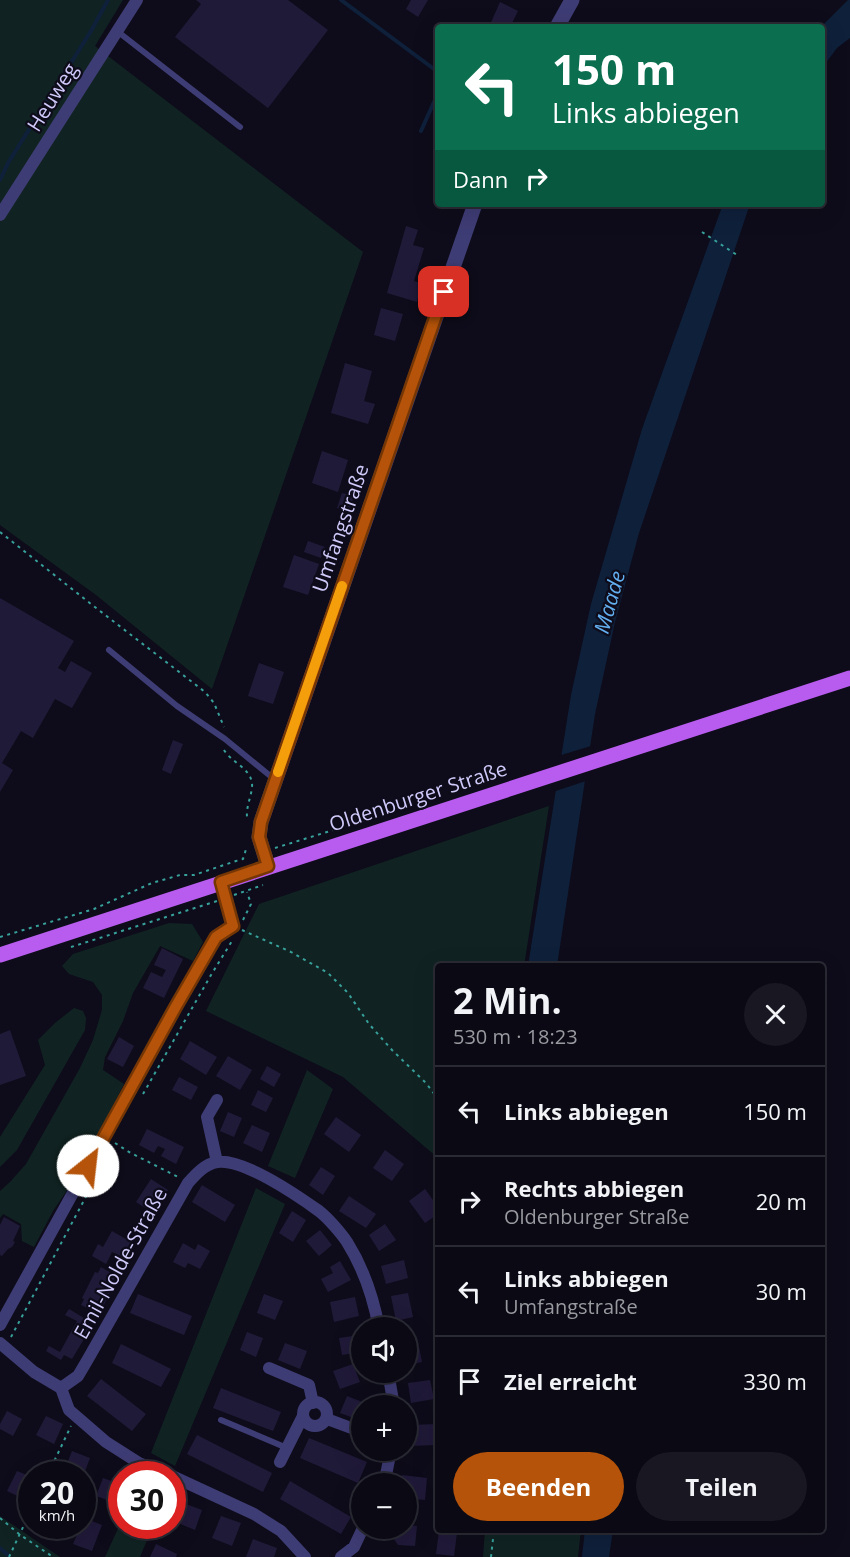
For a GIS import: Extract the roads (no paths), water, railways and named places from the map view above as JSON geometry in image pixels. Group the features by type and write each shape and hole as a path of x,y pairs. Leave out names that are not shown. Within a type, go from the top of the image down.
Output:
{"main road":[{"name":"Oldenburger Straße","path":"0,955 850,678"}],"street":[{"name":"Heuweg","path":"0,215 137,0"},
{"path":"559,24 572,0"},
{"name":"Umfangstraße","path":"268,866 259,837 261,822 474,207"},
{"path":"0,1325 216,937 238,928"},
{"path":"217,1100 207,1117 217,1162 236,1164 253,1170 321,1213 346,1240 368,1283 377,1317"},
{"name":"Emil-Nolde-Straße","path":"61,1388 78,1376 188,1183 196,1173 217,1162"},
{"path":"3,1345 34,1371 61,1388 69,1410 75,1417 136,1461"},
{"path":"269,1368 309,1386 313,1403"},
{"path":"280,1462 303,1418 306,1406 313,1403 322,1405 327,1412 327,1419 316,1426 308,1424 303,1418"},
{"path":"327,1419 351,1428"},
{"path":"186,1482 254,1514 281,1531 305,1557"},
{"path":"341,1557 354,1547 358,1539"}],"lane":[{"path":"116,31 240,127"},
{"path":"109,651 275,780"},
{"path":"221,882 238,928"},
{"path":"221,1420 287,1448"}],"water":[{"path":"850,0 850,38 837,48 825,64 825,24"},
{"name":"Maade","path":"722,207 749,207 639,533 615,622 595,714 557,963 528,963 571,695 591,604 642,429"},
{"path":"585,1533 613,1533 609,1557 582,1557"}],"waterway":[{"path":"0,180 8,163 108,0"},
{"path":"341,0 435,70"},
{"path":"421,131 435,100"},
{"path":"0,1548 8,1555"}]}
